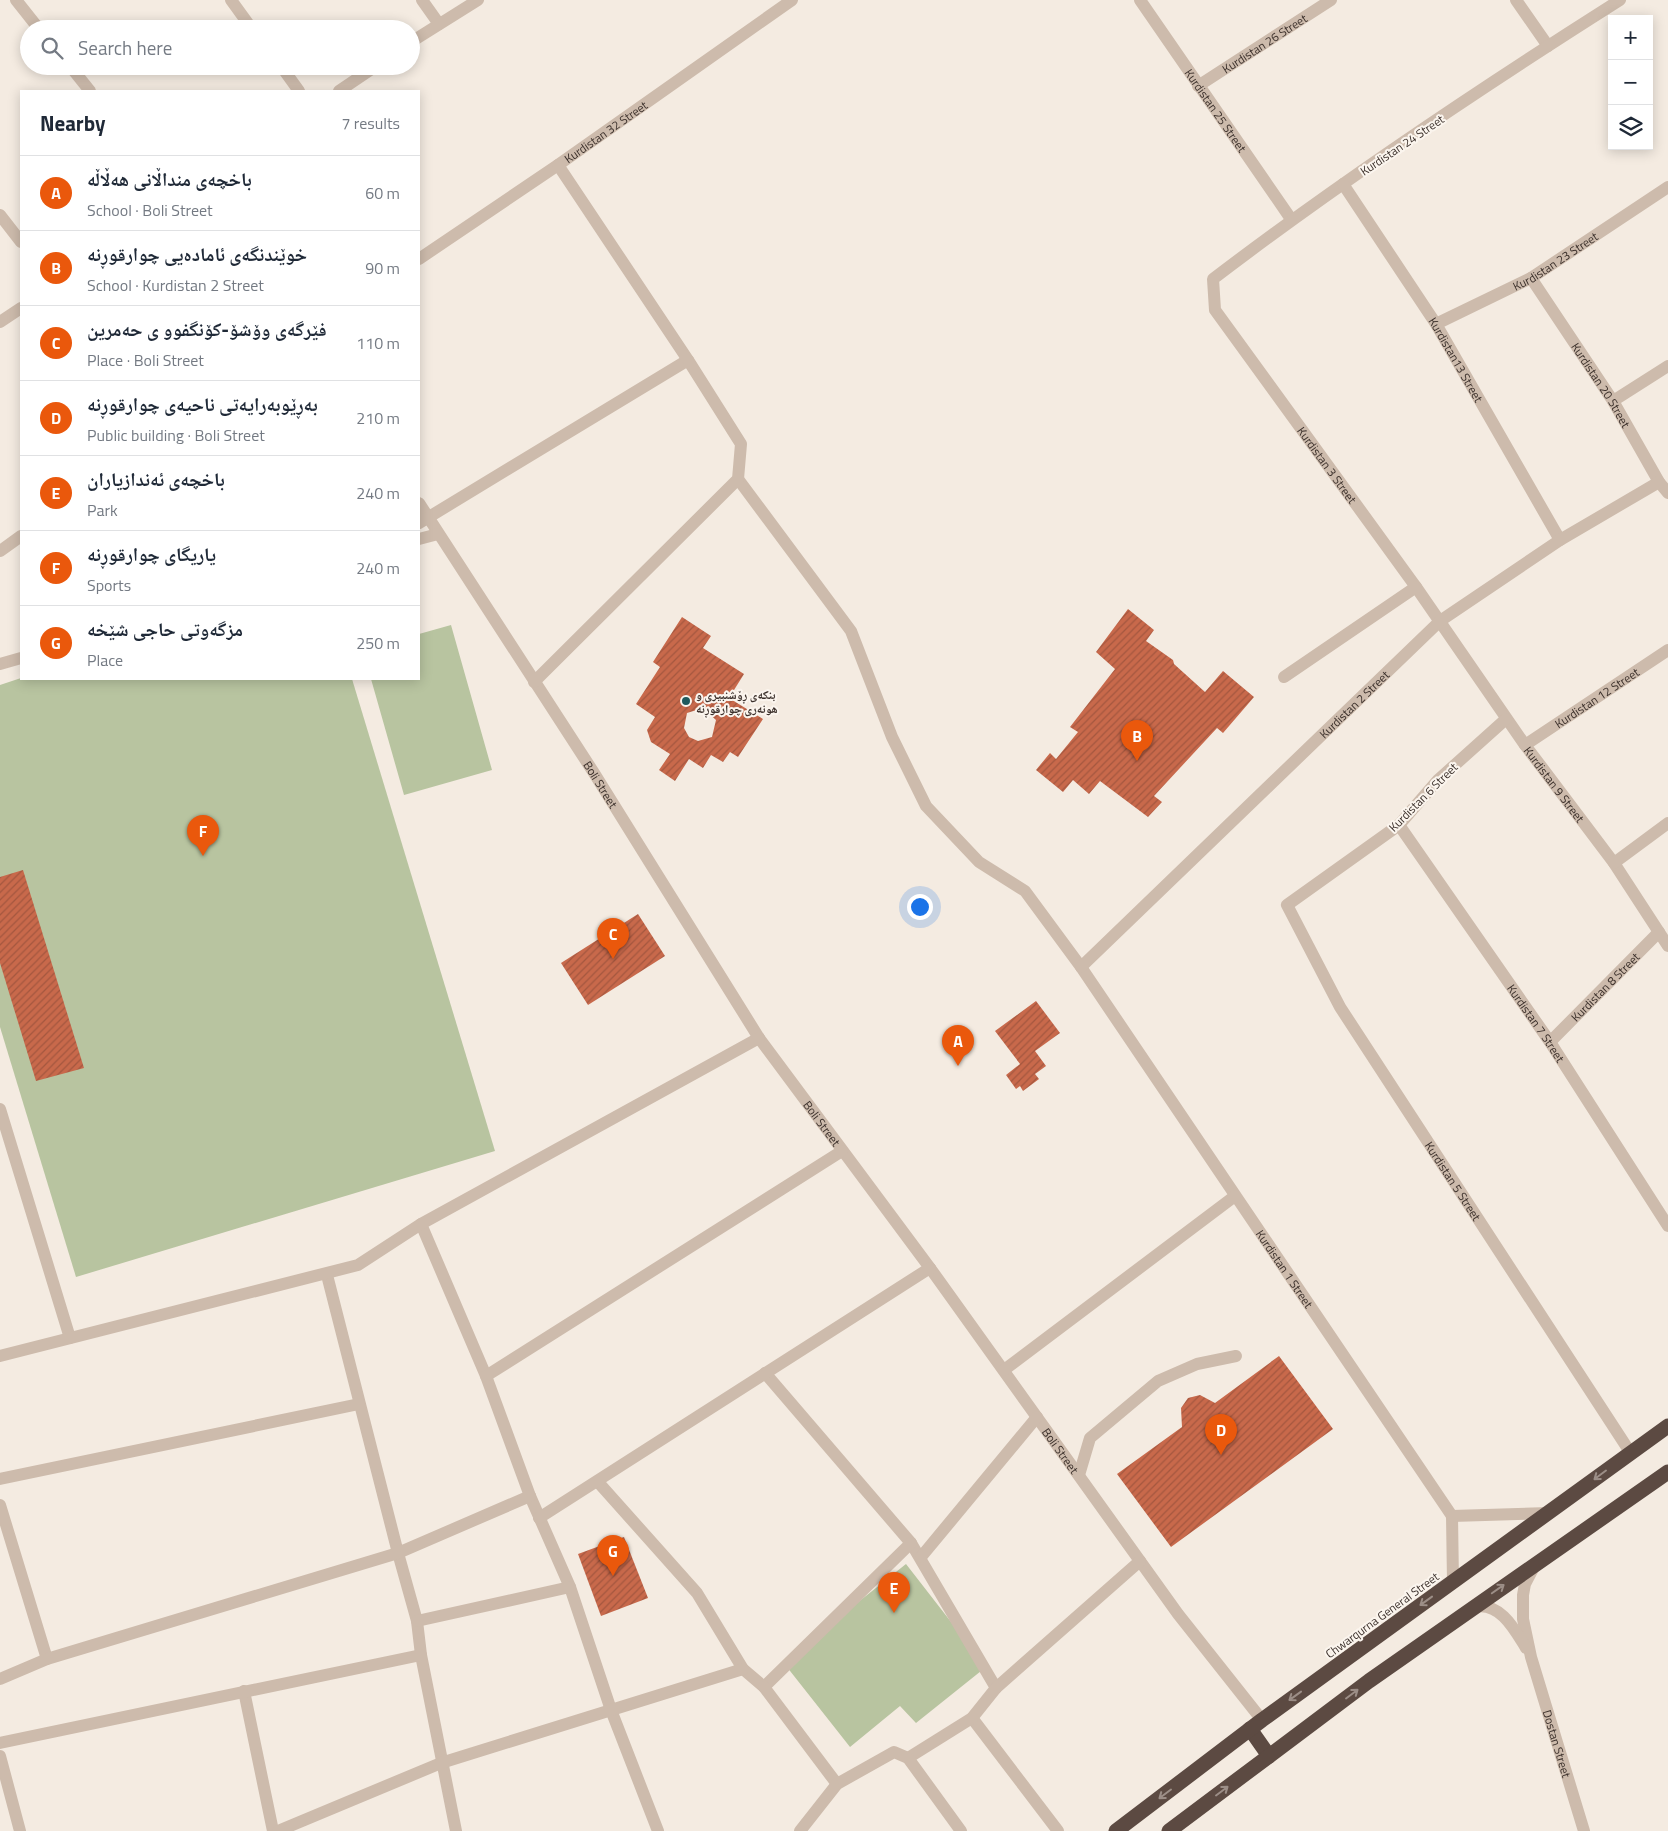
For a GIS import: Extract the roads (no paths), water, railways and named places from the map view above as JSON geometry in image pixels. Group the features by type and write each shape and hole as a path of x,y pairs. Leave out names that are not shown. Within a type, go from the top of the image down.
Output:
{"highway":[{"name":"Chwarqurna General Street","path":"1116,1831 1262,1720 1668,1426"},
{"path":"1169,1831 1474,1606 1668,1472"},
{"path":"1250,1730 1269,1756"}],"street":[{"path":"16,0 33,20"},
{"path":"231,0 245,20"},
{"path":"422,0 439,24"},
{"path":"420,36 478,0"},
{"name":"Kurdistan 32 Street","path":"420,256 558,165 792,0"},
{"name":"Kurdistan 25 Street","path":"1140,0 1291,219"},
{"name":"Kurdistan 26 Street","path":"1198,86 1330,0"},
{"path":"1516,0 1548,46"},
{"name":"Kurdistan 24 Street","path":"1215,310 1213,279 1291,219 1548,46 1620,0"},
{"path":"77,75 89,90"},
{"path":"287,75 298,90"},
{"path":"340,90 363,75"},
{"path":"534,682 738,479 741,444 688,360 558,165"},
{"name":"Kurdistan13 Street","path":"1343,184 1436,324 1560,540"},
{"name":"Kurdistan 23 Street","path":"1436,324 1531,278 1668,187"},
{"path":"0,215 20,241"},
{"name":"Kurdistan 20 Street","path":"1531,278 1613,401 1659,482 1668,492"},
{"path":"0,322 20,309"},
{"name":"Kurdistan 3 Street","path":"1215,310 1440,622"},
{"path":"423,520 688,360"},
{"path":"1613,401 1668,366"},
{"name":"Kurdistan 1 Street","path":"738,479 851,631 892,737 926,806 980,862 1025,892 1082,967 1452,1516"},
{"name":"Kurdistan 2 Street","path":"1082,967 1440,622 1560,540 1659,482"},
{"name":"Boli Street","path":"420,507 423,520 438,534 759,1038 930,1268 1178,1614 1262,1720"},
{"path":"420,539 438,534"},
{"path":"0,550 20,537"},
{"path":"1284,677 1416,587"},
{"name":"Kurdistan 9 Street","path":"1440,622 1506,719 1614,863 1668,946"},
{"name":"Kurdistan 12 Street","path":"1525,745 1668,650"},
{"path":"0,664 20,658"},
{"name":"Kurdistan 6 Street","path":"1287,905 1399,825 1438,780 1506,719"},
{"path":"1614,863 1668,823"},
{"name":"Kurdistan 7 Street","path":"1399,825 1550,1042 1668,1226"},
{"name":"Kurdistan 5 Street","path":"1287,905 1340,1007 1630,1452"},
{"name":"Kurdistan 8 Street","path":"1550,1042 1659,932"},
{"path":"0,1356 327,1275 358,1265 421,1224 759,1038"},
{"path":"0,1109 70,1338"},
{"path":"486,1376 842,1151"},
{"path":"1004,1370 1235,1196"},
{"path":"421,1224 486,1376 539,1518 570,1587 612,1710 658,1831"},
{"path":"539,1518 930,1268"},
{"path":"327,1275 398,1554 417,1620 421,1655 456,1831"},
{"path":"1079,1475 1090,1438 1158,1381 1198,1364 1236,1356"},
{"path":"765,1373 911,1543 921,1557 996,1688"},
{"path":"0,1479 359,1404"},
{"path":"921,1557 1037,1416"},
{"path":"598,1482 697,1592 743,1669 764,1686 837,1784"},
{"path":"0,1679 47,1659 398,1554 530,1496"},
{"path":"0,1505 47,1659"},
{"path":"1454,1582 1452,1516 1549,1513"},
{"path":"764,1686 911,1543"},
{"path":"908,1758 972,1718 996,1688 1140,1561"},
{"name":"Dostan Street","path":"1536,1562 1525,1584 1522,1596 1523,1619 1532,1657 1584,1831"},
{"path":"417,1620 570,1587"},
{"name":"Dostan Street","path":"1474,1606 1486,1607 1504,1616 1532,1657"},
{"path":"0,1743 421,1655"},
{"path":"278,1831 441,1763 743,1669"},
{"path":"244,1691 273,1831"},
{"path":"972,1718 1058,1831"},
{"path":"800,1831 837,1784 894,1752 908,1758 961,1831"},
{"path":"0,1756 20,1831"},
{"path":"1579,1831 1584,1831"}],"place":[{"name":"بنکەی ڕۆشنبیری و هونەری چوارقوڕنە","path":"686,701"},
{"name":"خوێندنگەی ئامادەیی چوارقوڕنە","path":"1137,761"},
{"name":"یاریگای چوارقوڕنە","path":"203,856"},
{"name":"فێرگەی وۆشۆ-کۆنگفوو ی حەمرین","path":"613,959"},
{"name":"باخچەی منداڵانی هەڵاڵە","path":"958,1066"},
{"name":"بەڕێوبەرایەتی ناحیەی چوارقوڕنە","path":"1221,1455"},
{"name":"مزگەوتی حاجی شێخە","path":"613,1576"},
{"name":"باخچەی ئەندازیاران","path":"894,1613"}]}
